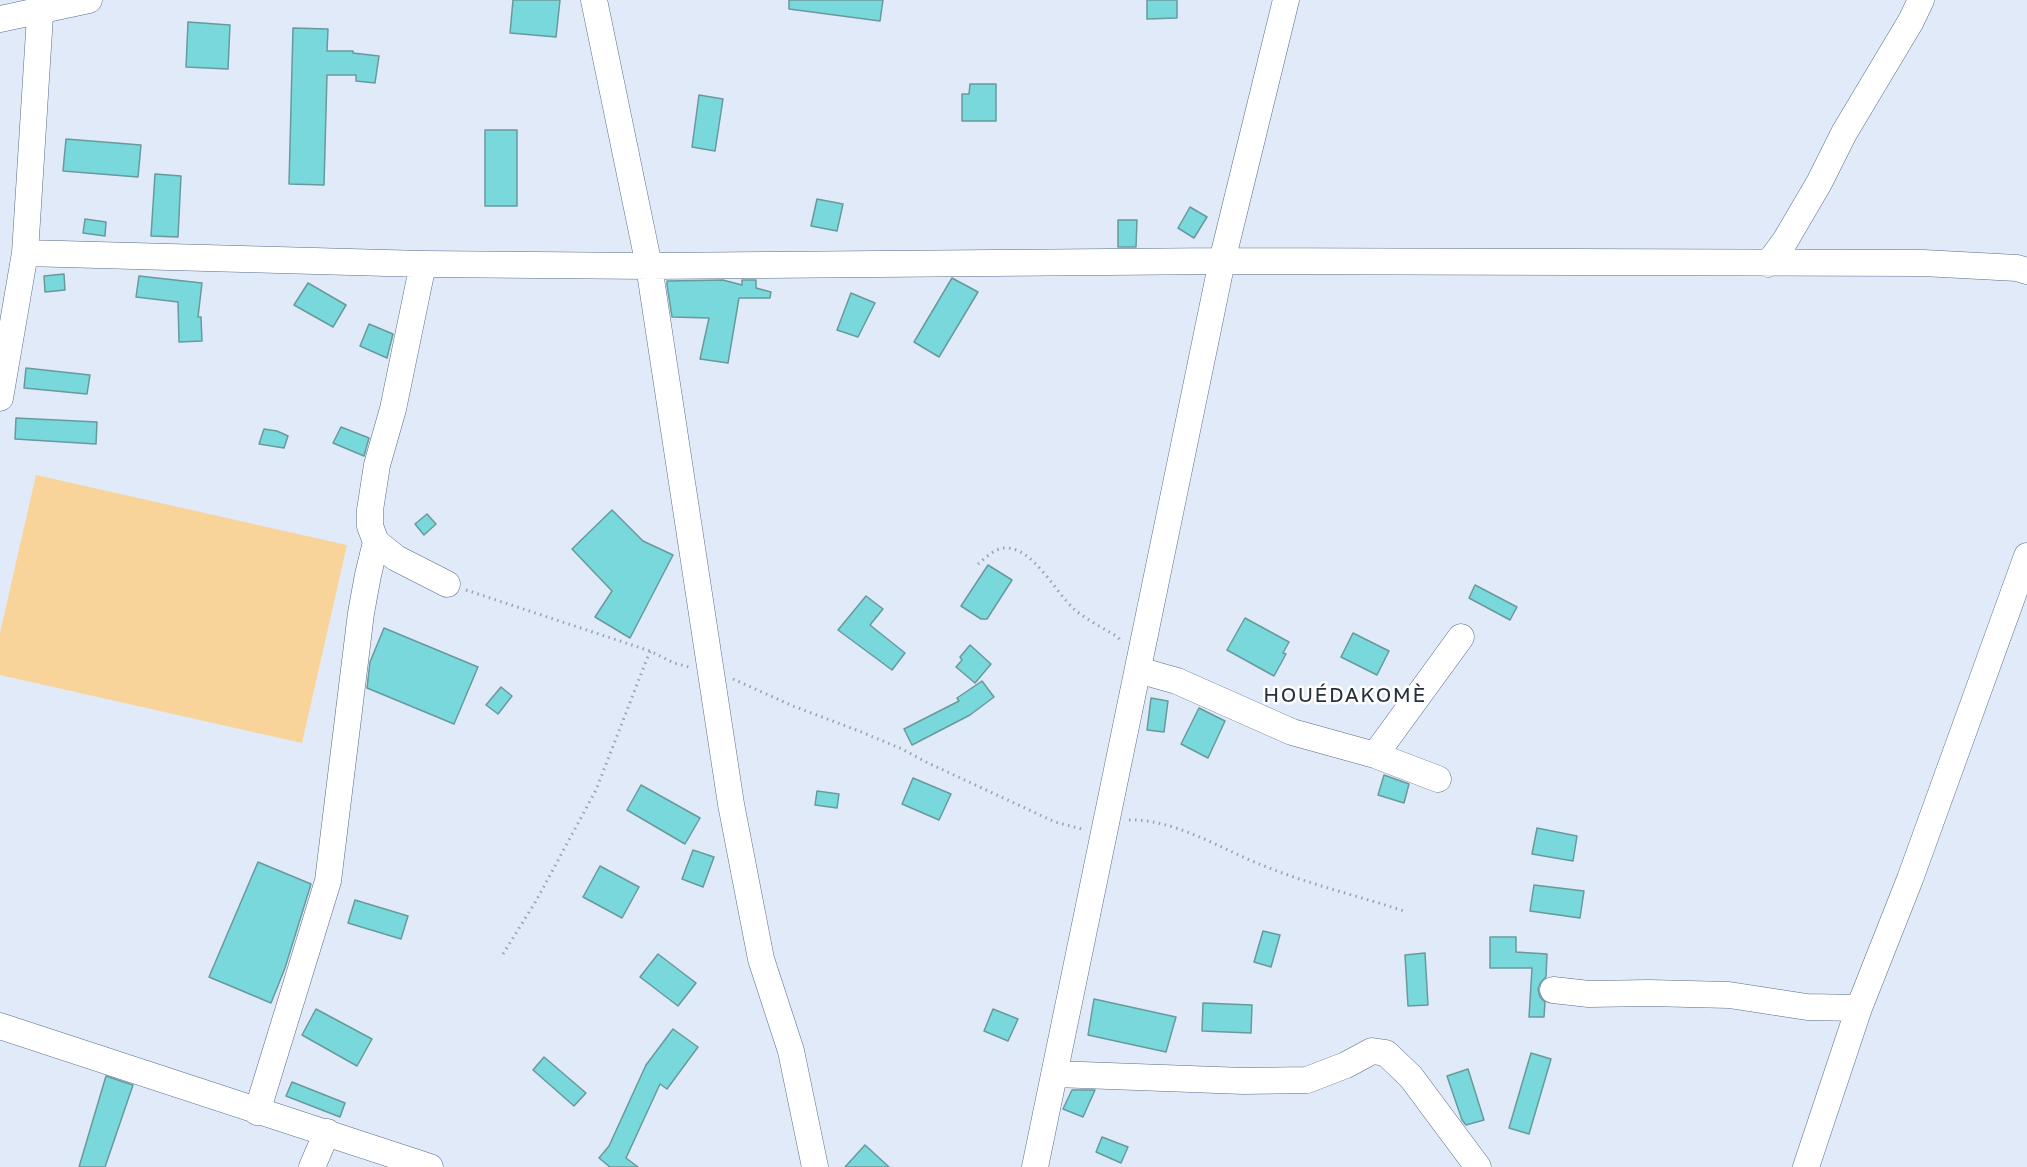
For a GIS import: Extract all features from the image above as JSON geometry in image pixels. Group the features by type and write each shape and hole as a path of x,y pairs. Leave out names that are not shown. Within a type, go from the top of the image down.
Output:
{"street":[{"path":"0,19 41,5 89,0"},
{"path":"594,0 650,266 731,804 761,959 791,1051 815,1167"},
{"path":"1035,1167 1221,261 1286,0"},
{"path":"1768,264 1785,241 1819,183 1844,133 1911,21 1921,0"},
{"path":"0,398 25,254 41,5"},
{"path":"25,254 423,264 650,266 1221,261 1923,263 2017,268 2027,271"},
{"path":"423,264 393,409 375,476 370,526 376,542 396,558 447,584"},
{"path":"257,1112 328,881 361,613 376,542"},
{"path":"1806,1167 1859,1008 1911,879 2027,556"},
{"path":"1375,755 1461,637"},
{"path":"1138,670 1178,681 1292,732 1375,755 1438,779"},
{"path":"1553,990 1589,994 1729,995 1807,1007 1859,1008"},
{"path":"0,1026 430,1167"},
{"path":"1055,1074 1244,1081 1307,1080 1346,1065 1372,1051 1386,1053 1411,1077 1478,1167"},
{"path":"312,1167 327,1132"}],"path":[{"path":"978,564 1003,547 1017,549 1048,577 1074,609 1118,637 1138,670"},
{"path":"447,584 650,651 674,663 741,682 793,706 859,731 1055,822 1093,830 1122,820 1138,819 1173,828 1266,867 1404,911"},
{"path":"503,954 536,901 596,790 650,651"}],"shaded area":[{"path":"36,475 347,545 302,743 0,675 0,633"}],"building":[{"path":"513,0 560,0 556,37 510,33"},
{"path":"789,0 883,0 880,21 789,9"},
{"path":"1147,0 1177,0 1177,18 1147,19"},
{"path":"188,22 230,25 228,69 186,67"},
{"path":"293,28 328,29 327,51 353,51 353,53 379,56 375,83 356,81 356,75 327,75 324,185 289,184"},
{"path":"970,84 996,84 996,121 962,121 962,94 969,94"},
{"path":"699,95 723,99 715,151 692,147"},
{"path":"485,130 517,130 517,206 485,206"},
{"path":"66,139 141,145 138,177 63,171"},
{"path":"155,174 181,176 178,237 151,236"},
{"path":"817,199 843,204 837,231 811,226"},
{"path":"1190,207 1207,217 1194,238 1178,228"},
{"path":"85,219 106,222 105,236 83,233"},
{"path":"1118,220 1137,220 1136,247 1118,247"},
{"path":"64,274 65,290 45,292 44,276"},
{"path":"139,276 202,283 198,317 201,317 202,341 179,342 178,302 136,297"},
{"path":"952,278 978,292 939,357 914,342"},
{"path":"723,280 742,285 742,280 756,280 756,288 771,292 770,298 739,298 728,363 700,359 709,318 672,317 667,285 667,281"},
{"path":"308,283 346,305 333,327 294,305"},
{"path":"851,293 875,303 858,337 837,330"},
{"path":"369,324 393,334 387,358 360,346"},
{"path":"26,368 90,375 87,394 24,388"},
{"path":"16,418 97,422 96,444 15,439"},
{"path":"341,427 369,438 364,456 333,443"},
{"path":"264,429 288,436 284,448 259,444"},
{"path":"612,510 643,541 673,555 630,638 595,617 612,591 572,549"},
{"path":"427,514 436,524 424,535 415,524"},
{"path":"988,565 1012,580 987,619 981,619 961,606"},
{"path":"1475,585 1517,607 1510,620 1469,598"},
{"path":"866,596 883,609 870,625 905,653 892,670 838,630"},
{"path":"1245,618 1289,642 1283,653 1286,654 1274,676 1227,650"},
{"path":"384,628 478,667 454,724 367,688 370,662"},
{"path":"1353,633 1389,651 1377,675 1341,657"},
{"path":"970,645 991,664 975,683 956,667 962,660 960,657"},
{"path":"982,681 994,697 970,715 912,745 904,729 959,701 957,698"},
{"path":"501,687 512,696 498,714 486,705"},
{"path":"1151,698 1168,701 1164,732 1147,730"},
{"path":"1199,708 1225,721 1208,758 1181,744"},
{"path":"1384,775 1409,784 1404,803 1378,795"},
{"path":"913,778 951,794 939,820 902,804"},
{"path":"641,785 700,818 685,844 627,810"},
{"path":"817,791 839,794 837,808 815,805"},
{"path":"1537,828 1577,836 1573,861 1532,854"},
{"path":"693,850 714,857 703,887 682,879"},
{"path":"258,862 311,884 285,968 271,1003 209,977"},
{"path":"600,866 639,887 622,918 583,897"},
{"path":"1534,885 1584,891 1580,918 1530,911"},
{"path":"355,900 408,916 401,939 348,923"},
{"path":"1263,931 1280,935 1271,967 1254,962"},
{"path":"1490,937 1516,937 1516,952 1547,954 1546,977 1538,989 1540,997 1545,1002 1544,1017 1529,1017 1532,968 1490,968"},
{"path":"1425,953 1428,1005 1408,1006 1405,955"},
{"path":"658,954 696,983 678,1006 640,977"},
{"path":"1094,999 1176,1017 1166,1052 1088,1035"},
{"path":"1203,1003 1252,1005 1251,1033 1202,1031"},
{"path":"316,1009 372,1039 357,1066 302,1035"},
{"path":"993,1009 1018,1019 1008,1041 984,1031"},
{"path":"673,1029 698,1047 667,1089 660,1084 626,1158 638,1167 610,1167 599,1158 609,1146 646,1065"},
{"path":"1531,1053 1551,1059 1529,1134 1509,1128"},
{"path":"544,1057 586,1093 574,1106 533,1070"},
{"path":"1468,1069 1484,1120 1466,1125 1462,1120 1447,1076"},
{"path":"106,1076 133,1085 105,1167 79,1167"},
{"path":"292,1082 345,1103 340,1117 286,1096"},
{"path":"1072,1090 1095,1090 1083,1117 1063,1109"},
{"path":"1102,1137 1128,1147 1121,1163 1096,1152"},
{"path":"865,1145 889,1167 845,1167"}],"district":[{"name":"HOUÉDAKOMÈ","path":"1345,695"}]}
